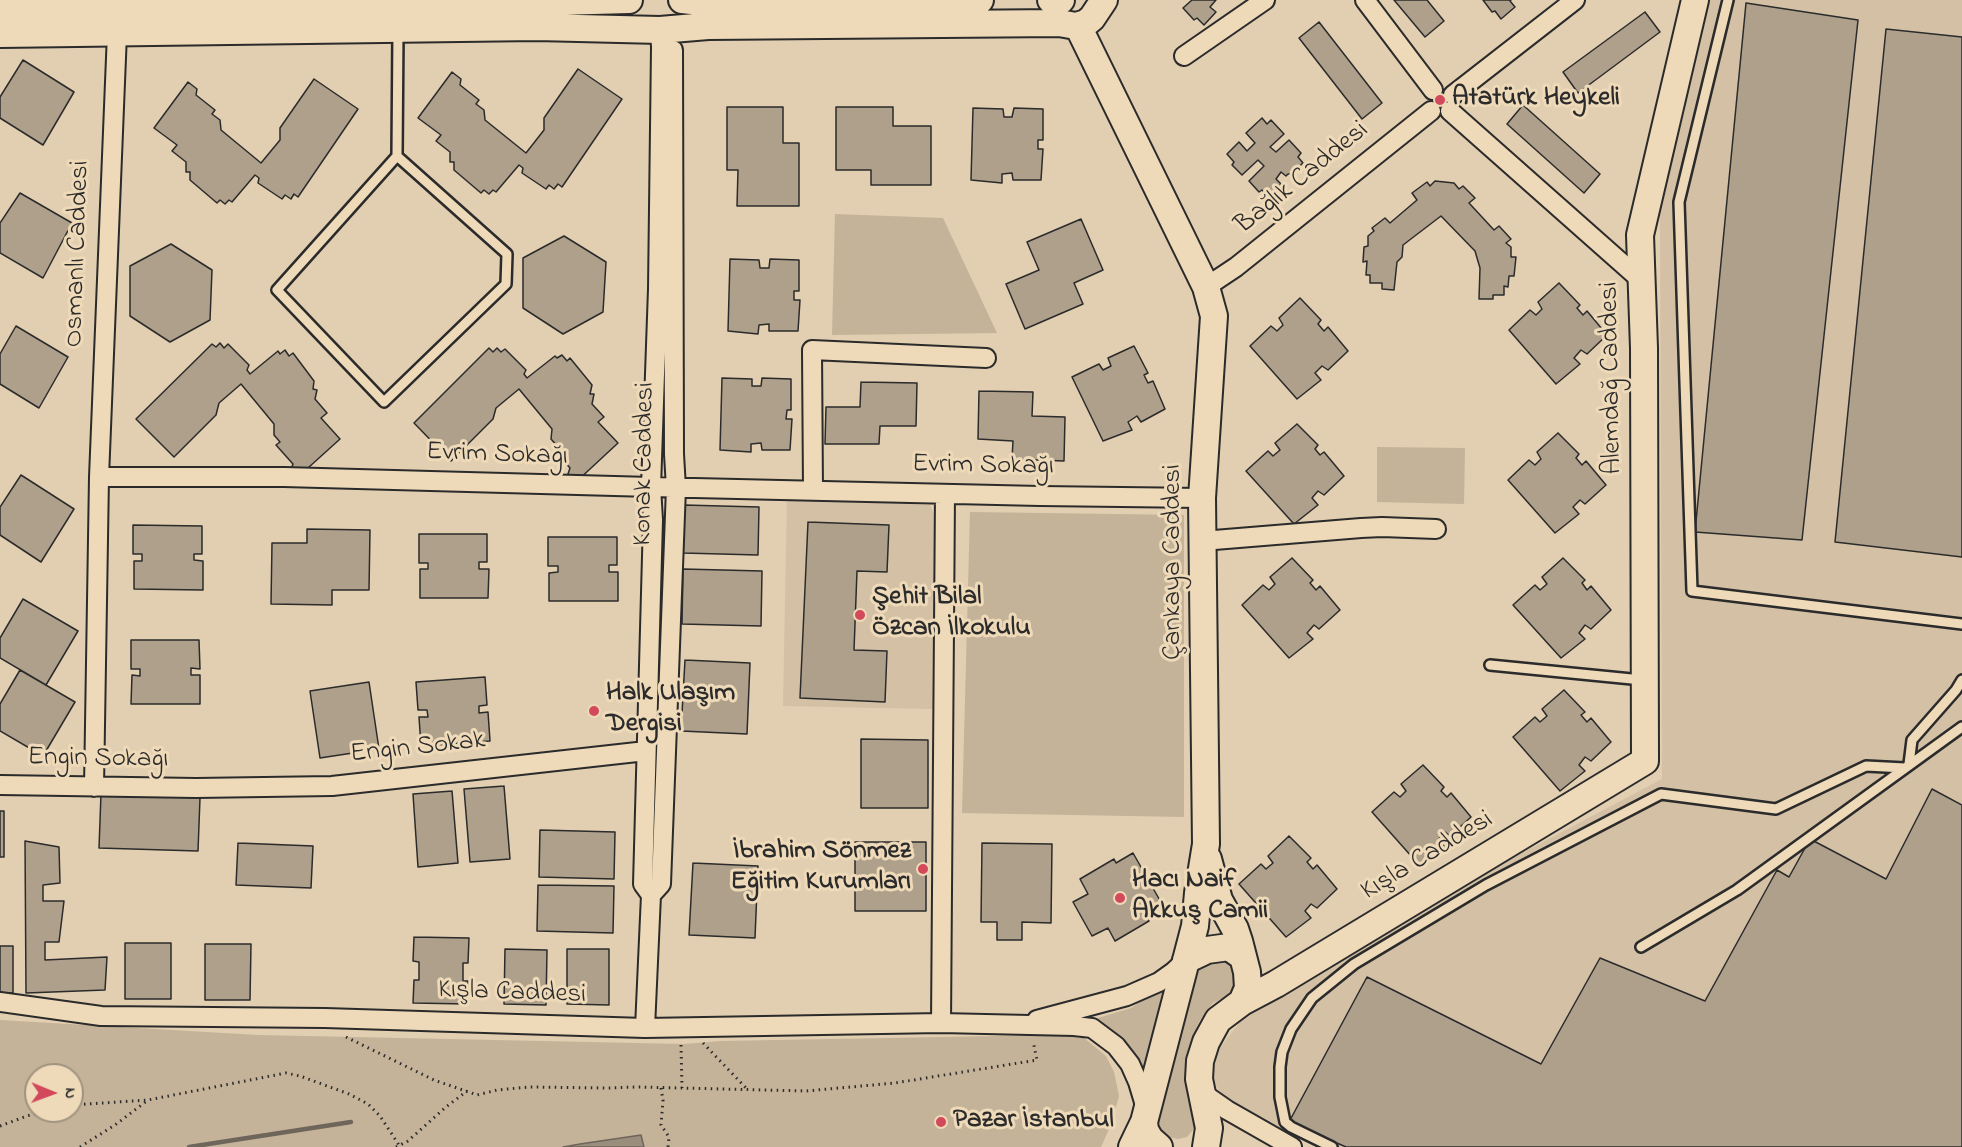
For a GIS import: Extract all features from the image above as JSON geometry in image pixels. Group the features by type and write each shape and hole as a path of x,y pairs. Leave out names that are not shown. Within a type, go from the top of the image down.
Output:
{"main road":[{"path":"0,12 43,6 195,12 374,4 630,0"},
{"path":"648,0 644,9 644,17 666,29"},
{"path":"666,29 679,15 673,0"},
{"path":"682,0 711,3 845,4 980,0"},
{"path":"1051,0 1061,0"},
{"name":"Çankaya Caddesi","path":"1065,0 1063,16 1087,13 1206,287 1214,316 1202,498 1206,844 1195,925 1144,1122 1132,1147"},
{"name":"Alemdağ Caddesi","path":"1645,762 1644,360 1640,235 1695,0"},
{"path":"0,34 537,27 666,29 708,26 1059,23 1087,13"},
{"name":"Kışla Caddesi","path":"1206,1147 1209,1128 1199,1079 1200,1061 1206,1042 1218,1020 1242,1002 1276,984 1645,762"},
{"path":"1206,844 1219,900 1235,929 1244,957 1248,988 1242,1002"},
{"path":"1186,960 1207,950 1229,947 1244,957"},
{"path":"1144,1122 1144,1130 1159,1147"}],"street":[{"path":"1184,56 1265,0"},
{"path":"1365,0 1433,90"},
{"path":"1575,0 1451,103 1443,115 1431,111 1427,100 1433,90 1442,88 1450,92 1451,103 1642,281"},
{"name":"Konak Caddesi","path":"651,896 642,884 653,520 651,488 658,289 661,47 666,29"},
{"name":"Konak Caddesi","path":"645,1028 651,896 661,884 676,488 666,29"},
{"name":"Osmanlı Caddesi","path":"99,477 117,33"},
{"name":"Bağlık Caddesi","path":"1206,287 1236,267 1431,111"},
{"path":"813,490 812,350 986,358"},
{"path":"94,787 99,477"},
{"name":"Evrim Sokağı","path":"99,477 284,477 651,488 1202,498"},
{"path":"940,1023 945,494"},
{"path":"1202,541 1382,527 1436,530"},
{"name":"Engin Sokak","path":"196,788 333,786 646,751"},
{"name":"Engin Sokağı","path":"0,785 196,788"},
{"path":"1024,1024 1064,1011 1110,1002 1127,996 1159,982 1186,960"},
{"name":"Kışla Caddesi","path":"0,1002 101,1016 325,1018 645,1028 940,1023 1092,1028 1107,1037 1130,1064 1144,1102 1144,1122"},
{"path":"1201,1092 1227,1110 1292,1147"},
{"path":"1271,1147 1284,1147"}],"lane":[{"path":"1728,0 1679,202 1692,591 1962,624"},
{"path":"398,29 398,156 277,290 384,402 506,284 507,254 398,156"},
{"path":"1490,665 1645,681"},
{"path":"1907,766 1912,740 1962,681"},
{"path":"1641,947 1737,890 1962,727"},
{"path":"1332,1147 1285,1122 1280,1097 1280,1067 1282,1052 1290,1029 1312,998 1354,964 1486,885 1660,794 1776,809 1866,766 1907,766"}],"path":[{"path":"344,1036 434,1080 477,1095 497,1090 529,1087 806,1090 895,1083 1037,1060 1032,1035 1024,1024"},
{"path":"700,1040 747,1089"},
{"path":"681,1045 682,1088"},
{"path":"84,1104 148,1100 286,1073 349,1094 368,1104 380,1116 398,1146 408,1141 467,1091"},
{"path":"661,1088 663,1100 661,1125 669,1137 668,1147"},
{"path":"80,1147 115,1125 148,1100"},
{"path":"0,1126 24,1117"}],"shaded area":[{"path":"1706,0 1962,0 1962,1147 1317,1147 1223,1096 1212,1080 1218,1050 1248,1012 1439,897 1662,779 1660,209"},
{"path":"835,214 943,218 997,333 832,335"},
{"path":"1377,447 1465,448 1464,504 1377,502"},
{"name":"Şehit Bilal Özcan İlkokulu","path":"787,499 930,505 938,524 933,709 783,706"},
{"path":"970,512 1184,515 1184,817 962,813"},
{"path":"1221,956 1233,965 1236,976 1235,984 1228,995 1213,1003 1205,1012 1192,1040 1190,1052 1197,1125 1187,1137 1178,1139 1169,1137 1156,1122 1197,966"},
{"path":"1164,985 1141,1076 1119,1035 1088,1021 1131,1008"},
{"path":"0,1020 258,1035 684,1044 721,1041 1052,1035 1084,1038 1106,1056 1114,1072 1119,1096 1110,1127 1101,1147 0,1147"},
{"path":"641,1135 644,1147 563,1147 580,1144"}],"building":[{"path":"1192,0 1216,0 1210,7 1216,12 1204,25 1197,18 1194,20 1183,8"},
{"path":"1394,0 1427,0 1444,21 1425,37"},
{"path":"1483,0 1511,0 1515,7 1501,19"},
{"path":"1746,3 1858,20 1802,540 1695,532"},
{"path":"1645,12 1660,32 1578,93 1563,72"},
{"path":"1319,22 1382,103 1362,119 1299,38"},
{"path":"1886,29 1962,37 1962,557 1835,542"},
{"path":"23,60 74,92 43,145 0,118 0,97"},
{"path":"578,69 622,99 562,187 558,184 554,189 549,185 546,189 522,173 523,168 519,165 496,192 493,190 489,194 484,190 481,193 454,170 454,162 450,162 450,152 436,141 441,135 418,118 452,72 461,79 460,85 479,100 476,104 484,110 485,120 526,153 544,130 544,118"},
{"path":"314,79 358,109 298,197 294,194 291,199 285,195 282,199 258,183 259,178 255,175 232,202 229,200 225,204 220,200 217,203 190,180 190,172 186,172 186,162 172,151 177,145 154,128 188,82 197,89 196,95 215,110 212,114 220,120 221,130 261,163 280,140 280,128"},
{"path":"1523,105 1600,174 1584,193 1507,124"},
{"path":"727,107 783,107 783,143 799,143 799,206 737,206 738,170 727,170"},
{"path":"836,107 893,107 893,126 931,126 931,185 871,185 871,170 836,170"},
{"path":"973,108 1003,109 1004,117 1012,117 1014,108 1043,109 1043,140 1038,140 1038,149 1043,149 1041,180 1013,180 1012,173 1002,174 1002,183 971,180"},
{"path":"1262,118 1267,124 1271,120 1284,134 1270,147 1276,152 1289,140 1301,153 1298,157 1303,163 1291,174 1286,176 1281,172 1276,179 1281,184 1269,197 1262,190 1259,192 1249,181 1264,166 1258,160 1242,175 1232,165 1234,162 1227,154 1239,142 1247,151 1255,143 1246,133"},
{"path":"1435,181 1454,183 1459,189 1463,186 1475,198 1469,203 1494,230 1499,226 1511,239 1506,243 1511,247 1511,257 1516,257 1514,276 1509,276 1508,287 1504,286 1504,295 1493,295 1493,299 1479,299 1480,268 1475,251 1441,216 1403,245 1402,257 1397,262 1394,290 1382,289 1382,283 1370,283 1370,275 1366,275 1367,261 1363,262 1364,247 1368,246 1368,236 1374,231 1372,228 1385,218 1390,223 1417,200 1412,193 1427,182 1430,186"},
{"path":"20,193 72,223 43,278 0,253 0,223"},
{"path":"1081,219 1103,270 1074,283 1083,304 1025,329 1006,284 1039,270 1027,242"},
{"path":"564,236 606,262 603,312 563,334 523,308 523,258"},
{"path":"171,244 212,270 210,320 170,342 130,316 130,266"},
{"path":"730,259 759,260 760,268 769,268 770,259 799,260 799,291 794,291 794,300 800,300 798,331 769,331 769,324 759,325 758,334 728,331"},
{"path":"1559,283 1580,305 1577,308 1583,315 1587,311 1607,335 1587,354 1581,350 1574,358 1580,364 1556,384 1509,330 1530,310 1536,315 1542,309 1538,302"},
{"path":"1300,298 1321,320 1318,324 1324,331 1328,327 1348,351 1328,370 1322,366 1315,373 1321,380 1297,399 1250,346 1271,326 1277,331 1283,325 1279,318"},
{"path":"16,326 68,357 39,408 0,384 0,354"},
{"path":"220,343 224,348 228,344 249,365 247,370 250,374 278,351 280,354 285,350 289,356 293,353 314,381 313,389 317,390 315,399 327,413 321,418 340,439 298,477 291,469 293,464 276,445 280,442 274,435 274,424 241,384 219,403 216,415 174,457 136,419 212,344 216,347"},
{"path":"1134,346 1148,373 1144,375 1148,383 1153,381 1165,409 1141,422 1137,416 1128,422 1132,430 1103,441 1072,377 1099,364 1103,370 1111,366 1108,358"},
{"path":"489,348 493,352 497,348 501,352 505,349 526,370 524,374 527,378 555,356 557,358 562,355 567,361 570,358 592,385 590,394 594,394 592,404 604,417 598,422 618,443 576,482 568,474 570,468 554,450 558,447 551,439 552,429 519,389 496,408 493,419 451,461 414,423"},
{"path":"722,378 752,379 752,386 761,386 762,378 791,379 791,410 787,410 786,419 792,419 790,450 762,450 761,443 751,444 751,452 720,450"},
{"path":"861,382 917,383 916,426 880,426 879,444 825,444 826,407 860,407"},
{"path":"979,391 1033,392 1032,416 1065,417 1064,461 1012,459 1013,441 978,439"},
{"path":"1297,424 1318,445 1315,449 1320,455 1324,452 1344,476 1324,495 1318,491 1312,498 1318,505 1294,524 1246,471 1268,451 1273,456 1280,450 1275,443"},
{"path":"1558,433 1579,454 1576,458 1582,465 1586,461 1606,485 1585,504 1580,500 1573,507 1579,514 1555,533 1508,480 1529,460 1535,465 1541,459 1537,452"},
{"path":"21,475 74,509 41,562 0,535 0,507"},
{"path":"684,505 759,507 758,555 683,553"},
{"path":"808,522 889,525 887,572 857,571 854,650 887,651 885,702 800,698"},
{"path":"133,525 202,526 202,554 194,554 194,560 203,561 203,590 134,589 134,561 142,561 142,554 133,554"},
{"path":"307,529 370,530 369,590 332,590 332,605 271,604 272,543 307,543"},
{"path":"419,534 487,534 487,562 479,562 479,569 489,569 488,598 420,598 420,569 428,569 428,563 419,563"},
{"path":"548,537 617,537 617,565 609,565 609,572 618,572 618,601 549,601 549,573 558,572 558,566 548,566"},
{"path":"1292,558 1313,580 1310,583 1316,590 1320,586 1340,610 1319,629 1314,625 1307,633 1313,639 1289,658 1242,605 1263,585 1269,590 1275,584 1270,577"},
{"path":"1563,558 1585,580 1582,583 1587,590 1591,586 1611,610 1591,629 1585,625 1579,633 1585,639 1561,658 1513,605 1535,585 1540,590 1547,584 1542,577"},
{"path":"683,569 762,571 761,626 682,624"},
{"path":"23,599 78,631 46,685 0,658 0,638"},
{"path":"131,640 199,640 200,669 191,668 191,675 200,675 200,704 131,704 132,675 140,676 140,669 131,669"},
{"path":"685,660 750,663 747,734 681,731"},
{"path":"20,670 75,702 43,756 0,731 0,704"},
{"path":"485,677 487,705 479,706 479,713 488,712 490,741 421,746 419,717 428,717 427,710 418,710 416,682"},
{"path":"369,682 379,749 320,758 310,691"},
{"path":"1564,690 1585,712 1581,715 1587,722 1591,718 1611,742 1591,761 1585,757 1579,765 1585,771 1560,791 1513,737 1535,717 1540,722 1547,716 1542,709"},
{"path":"861,739 928,740 928,808 861,808"},
{"path":"1423,765 1444,787 1441,791 1447,797 1451,793 1471,817 1450,836 1445,832 1438,840 1444,846 1420,866 1372,812 1394,792 1400,797 1406,791 1401,784"},
{"path":"504,786 510,859 470,862 464,789"},
{"path":"1932,789 1962,805 1962,1147 1346,1147 1289,1122 1367,977 1541,1064 1600,958 1705,1001 1777,870 1789,877 1810,839 1886,879"},
{"path":"452,791 458,863 418,867 413,794"},
{"path":"101,794 200,798 198,851 99,848"},
{"path":"0,811 4,811 4,857 0,857"},
{"path":"540,830 615,832 614,879 539,877"},
{"path":"1289,836 1311,858 1307,862 1313,869 1317,865 1337,889 1317,908 1311,904 1305,911 1311,918 1286,937 1239,884 1261,864 1266,869 1273,863 1268,856"},
{"path":"25,841 59,847 60,883 43,885 43,901 64,901 59,942 45,942 45,960 107,957 105,990 26,993"},
{"path":"855,842 926,842 926,911 855,911"},
{"path":"238,843 313,846 311,888 236,885"},
{"path":"982,843 1052,844 1051,923 1022,922 1022,940 997,940 997,922 981,922"},
{"name":"Hacı Naif Akkuş Camii","path":"1133,853 1162,904 1145,913 1149,921 1115,941 1108,928 1092,936 1073,902 1088,894 1080,879 1114,859 1116,863"},
{"path":"693,863 758,866 755,938 689,935"},
{"path":"538,885 614,886 613,933 537,931"},
{"path":"414,937 469,938 468,963 463,963 463,981 468,981 467,1004 413,1003 414,980 419,980 419,962 413,961"},
{"path":"125,943 171,943 171,999 125,999"},
{"path":"205,944 251,944 250,1000 205,1000"},
{"path":"0,946 13,946 13,993 0,993"},
{"path":"505,949 547,950 546,1005 504,1004"},
{"path":"567,949 609,949 609,1005 567,1004"}],"waterway":[{"path":"189,1147 351,1122"}],"place":[{"name":"Atatürk Heykeli","path":"1440,100"},
{"name":"Şehit Bilal Özcan İlkokulu","path":"860,615"},
{"name":"Halk Ulaşım Dergisi","path":"594,711"},
{"name":"İbrahim Sönmez Eğitim Kurumları","path":"923,869"},
{"name":"Hacı Naif Akkuş Camii","path":"1120,898"},
{"name":"Pazar İstanbul","path":"941,1122"}]}
